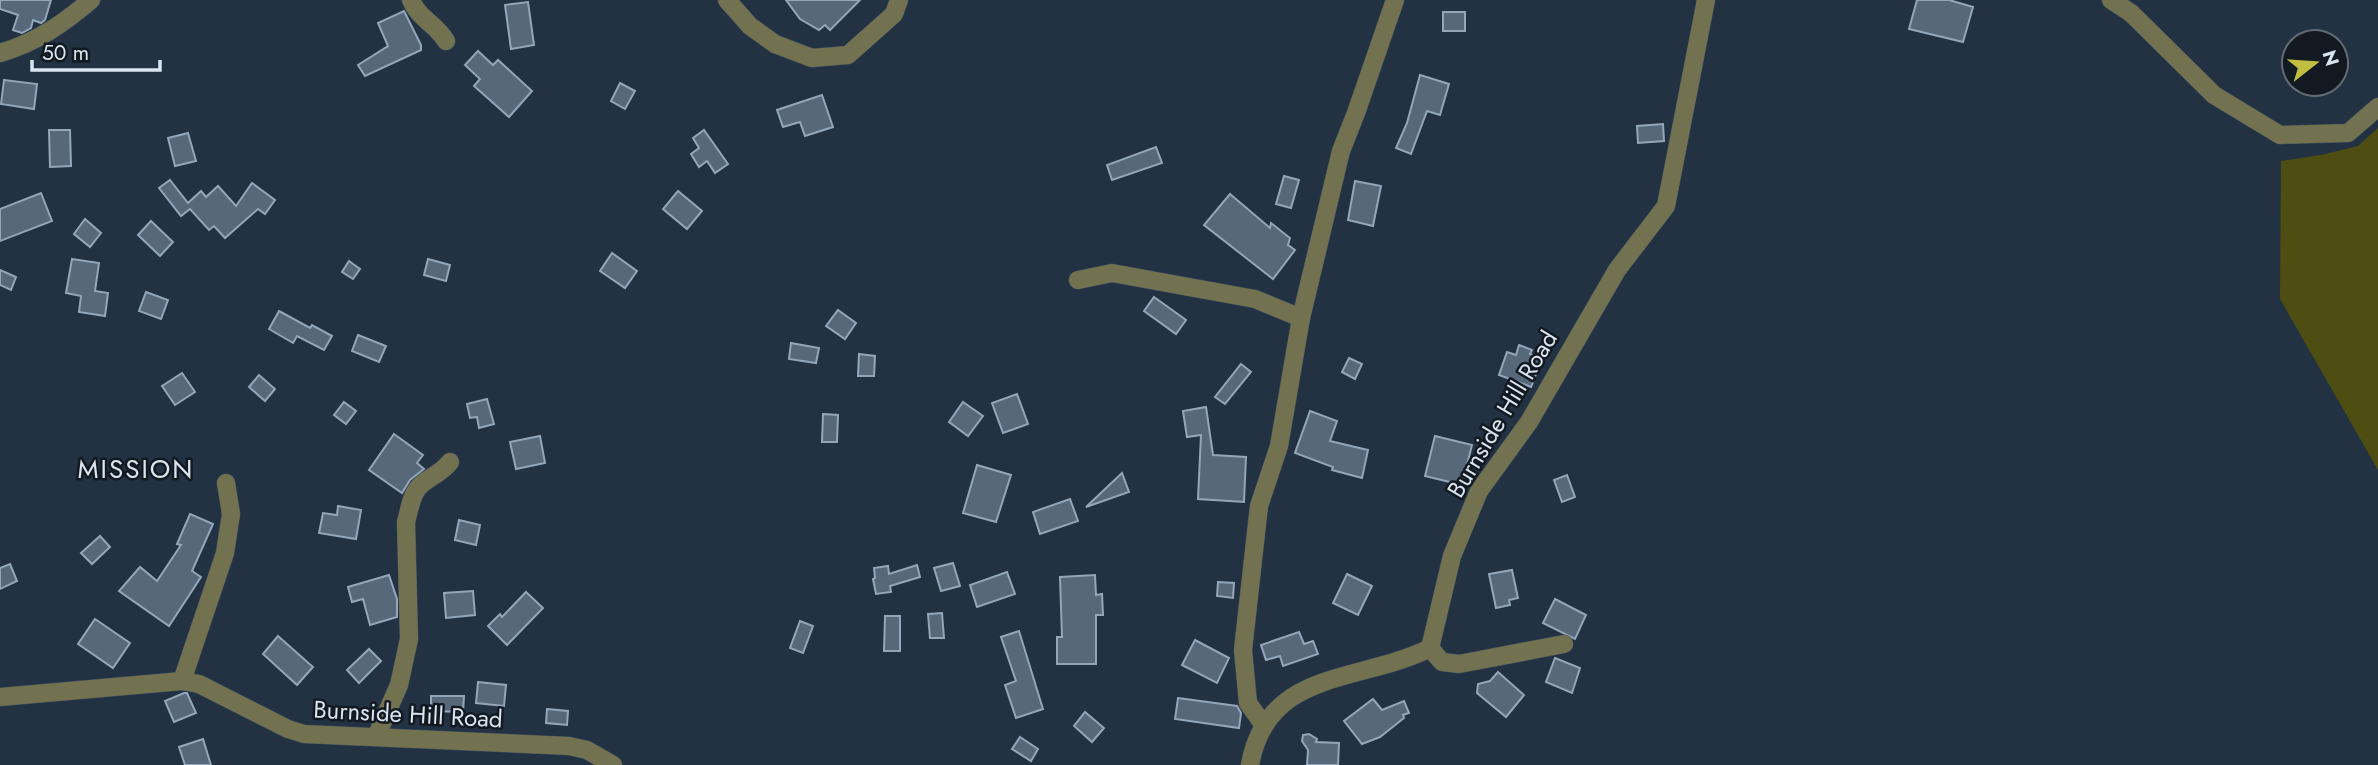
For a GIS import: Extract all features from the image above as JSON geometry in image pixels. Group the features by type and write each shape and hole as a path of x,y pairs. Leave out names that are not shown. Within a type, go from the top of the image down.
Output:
{"street":[{"path":"0,53 26,46 91,0"},
{"path":"411,0 415,11 440,32 446,41"},
{"path":"727,0 750,26 775,44 811,58 848,55 894,14 899,0"},
{"path":"1263,723 1248,703 1243,650 1259,506 1279,446 1301,318 1341,151 1395,0"},
{"name":"Burnside Hill Road","path":"1430,648 1452,556 1479,491 1529,422 1617,270 1666,206 1706,0"},
{"path":"2111,0 2131,13 2214,95 2280,135 2347,133 2378,107"},
{"path":"1078,280 1112,273 1125,275 1255,299 1301,318"},
{"path":"376,737 399,685 409,639 406,522 418,488 441,473 450,462"},
{"path":"182,681 225,553 230,514 226,483"},
{"path":"1250,765 1252,750 1263,723 1292,695 1330,680 1411,658 1430,648 1442,662 1459,664 1564,644"},
{"name":"Burnside Hill Road","path":"0,697 182,681 199,684 288,729 304,734 569,747 587,750 612,765"}],"shaded area":[{"path":"2378,128 2378,470 2280,299 2281,161 2358,146"}],"building":[{"path":"0,0 51,0 45,20 41,23 33,20 31,28 22,33 13,30 18,15 0,9"},
{"path":"786,0 860,0 830,30 825,25 819,30 800,19"},
{"path":"1917,0 1949,0 1973,7 1963,42 1909,29"},
{"path":"528,2 534,45 511,49 505,5"},
{"path":"404,11 421,50 365,76 358,65 388,46 378,23"},
{"path":"1443,12 1465,12 1465,31 1443,31"},
{"path":"478,51 493,65 498,60 532,91 509,117 474,86 480,79 465,65"},
{"path":"1420,75 1449,84 1440,115 1427,111 1411,154 1396,148 1407,123"},
{"path":"4,80 37,84 34,109 1,104"},
{"path":"620,83 635,91 625,109 611,101"},
{"path":"822,95 833,127 805,136 800,122 783,127 777,110"},
{"path":"1663,124 1664,141 1638,143 1637,126"},
{"path":"49,130 70,130 71,166 50,167"},
{"path":"704,130 728,164 715,173 707,161 699,167 691,154 699,148 693,138"},
{"path":"188,133 196,161 175,166 168,138"},
{"path":"1156,147 1162,163 1112,180 1107,165"},
{"path":"1284,176 1299,180 1291,208 1276,204"},
{"path":"170,180 188,203 201,191 206,197 218,186 236,206 252,183 275,200 265,214 258,209 225,238 214,226 209,230 190,209 181,216 159,188"},
{"path":"1355,181 1381,186 1373,226 1348,220"},
{"path":"678,191 702,211 687,229 663,209"},
{"path":"41,193 52,221 0,241 0,209"},
{"path":"1230,194 1270,228 1271,223 1290,238 1288,245 1295,250 1273,279 1204,225"},
{"path":"85,219 101,233 90,247 74,234"},
{"path":"151,221 173,242 160,256 138,235"},
{"path":"612,253 637,271 625,288 600,271"},
{"path":"72,259 99,263 95,291 108,293 105,316 79,312 81,296 66,293"},
{"path":"428,259 450,265 446,281 424,275"},
{"path":"349,261 360,269 353,279 342,272"},
{"path":"0,270 16,277 11,290 0,285"},
{"path":"146,292 168,300 161,319 139,311"},
{"path":"1154,297 1186,320 1176,334 1144,311"},
{"path":"838,310 856,323 845,339 826,326"},
{"path":"279,311 310,328 312,325 332,336 324,350 297,336 293,343 269,329"},
{"path":"358,335 386,346 379,362 352,351"},
{"path":"791,343 819,348 816,363 789,359"},
{"path":"1519,345 1532,350 1530,354 1542,359 1531,387 1499,375 1507,352 1516,355"},
{"path":"859,354 875,356 874,376 858,376"},
{"path":"1349,358 1362,364 1355,379 1342,372"},
{"path":"1241,364 1251,372 1225,404 1215,397"},
{"path":"182,373 195,392 175,405 162,386"},
{"path":"259,375 275,389 265,401 249,387"},
{"path":"1017,394 1028,424 1003,433 992,403"},
{"path":"487,399 494,424 479,428 477,417 470,418 467,404"},
{"path":"344,402 356,411 346,424 334,415"},
{"path":"963,402 983,416 968,436 949,422"},
{"path":"1206,407 1213,455 1246,457 1244,502 1198,499 1201,435 1187,437 1183,411"},
{"path":"1310,411 1337,421 1330,441 1368,450 1362,478 1332,470 1333,467 1295,453"},
{"path":"823,414 838,415 837,442 822,442"},
{"path":"394,434 423,455 417,463 424,469 410,480 402,493 369,470"},
{"path":"540,436 545,463 516,469 510,442"},
{"path":"1435,436 1472,445 1462,485 1425,476"},
{"path":"977,465 1011,475 996,522 963,513"},
{"path":"1122,473 1129,492 1086,507"},
{"path":"1567,475 1575,497 1562,502 1554,480"},
{"path":"1070,499 1078,521 1040,534 1033,512"},
{"path":"338,506 361,510 356,539 319,533 323,513 337,515"},
{"path":"190,514 213,524 192,571 201,577 169,626 119,591 140,567 157,581 181,545 177,544"},
{"path":"459,520 480,525 476,545 455,540"},
{"path":"100,536 110,547 92,564 81,553"},
{"path":"953,563 960,586 941,591 934,568"},
{"path":"10,564 17,581 0,589 0,568"},
{"path":"917,565 920,577 890,586 891,592 876,594 874,568 888,566 889,574"},
{"path":"1512,570 1518,598 1509,600 1510,605 1496,608 1489,574"},
{"path":"1007,572 1015,594 977,607 970,585"},
{"path":"1347,574 1372,586 1358,615 1333,603"},
{"path":"389,575 397,599 397,617 370,625 363,599 352,602 348,587"},
{"path":"1095,575 1096,595 1102,594 1103,615 1096,615 1096,664 1057,664 1057,637 1062,637 1060,577"},
{"path":"1218,582 1234,583 1233,598 1217,596"},
{"path":"473,591 475,615 446,618 444,593"},
{"path":"526,592 543,608 507,645 488,626 500,614 502,617"},
{"path":"1555,599 1586,615 1575,639 1543,623"},
{"path":"942,613 944,638 930,638 928,614"},
{"path":"885,616 900,616 900,651 884,651"},
{"path":"95,619 130,643 113,668 78,644"},
{"path":"800,621 813,626 803,653 790,648"},
{"path":"1019,631 1043,709 1016,718 1005,685 1016,681 1001,637"},
{"path":"1299,632 1304,644 1313,641 1318,654 1283,666 1280,656 1266,660 1261,645"},
{"path":"278,636 313,667 297,685 263,654"},
{"path":"1195,640 1229,658 1217,683 1182,665"},
{"path":"369,649 381,661 359,683 347,670"},
{"path":"1555,658 1580,668 1572,693 1546,682"},
{"path":"1498,672 1524,695 1506,717 1477,693 1478,684 1490,681"},
{"path":"478,682 506,685 504,706 476,703"},
{"path":"187,693 196,713 174,722 165,701"},
{"path":"431,696 464,696 463,712 431,711"},
{"path":"1178,698 1237,706 1241,713 1239,728 1175,719"},
{"path":"1373,699 1382,710 1404,701 1409,713 1403,715 1404,718 1380,737 1362,744 1344,721"},
{"path":"547,709 568,711 567,725 546,723"},
{"path":"1085,712 1104,728 1092,742 1074,726"},
{"path":"1309,734 1317,739 1316,742 1339,743 1338,765 1307,765 1308,750 1302,741 1303,735"},
{"path":"1020,737 1038,749 1031,761 1012,749"},
{"path":"203,739 211,765 185,765 179,747"}],"district":[{"name":"MISSION","path":"136,469"}]}
